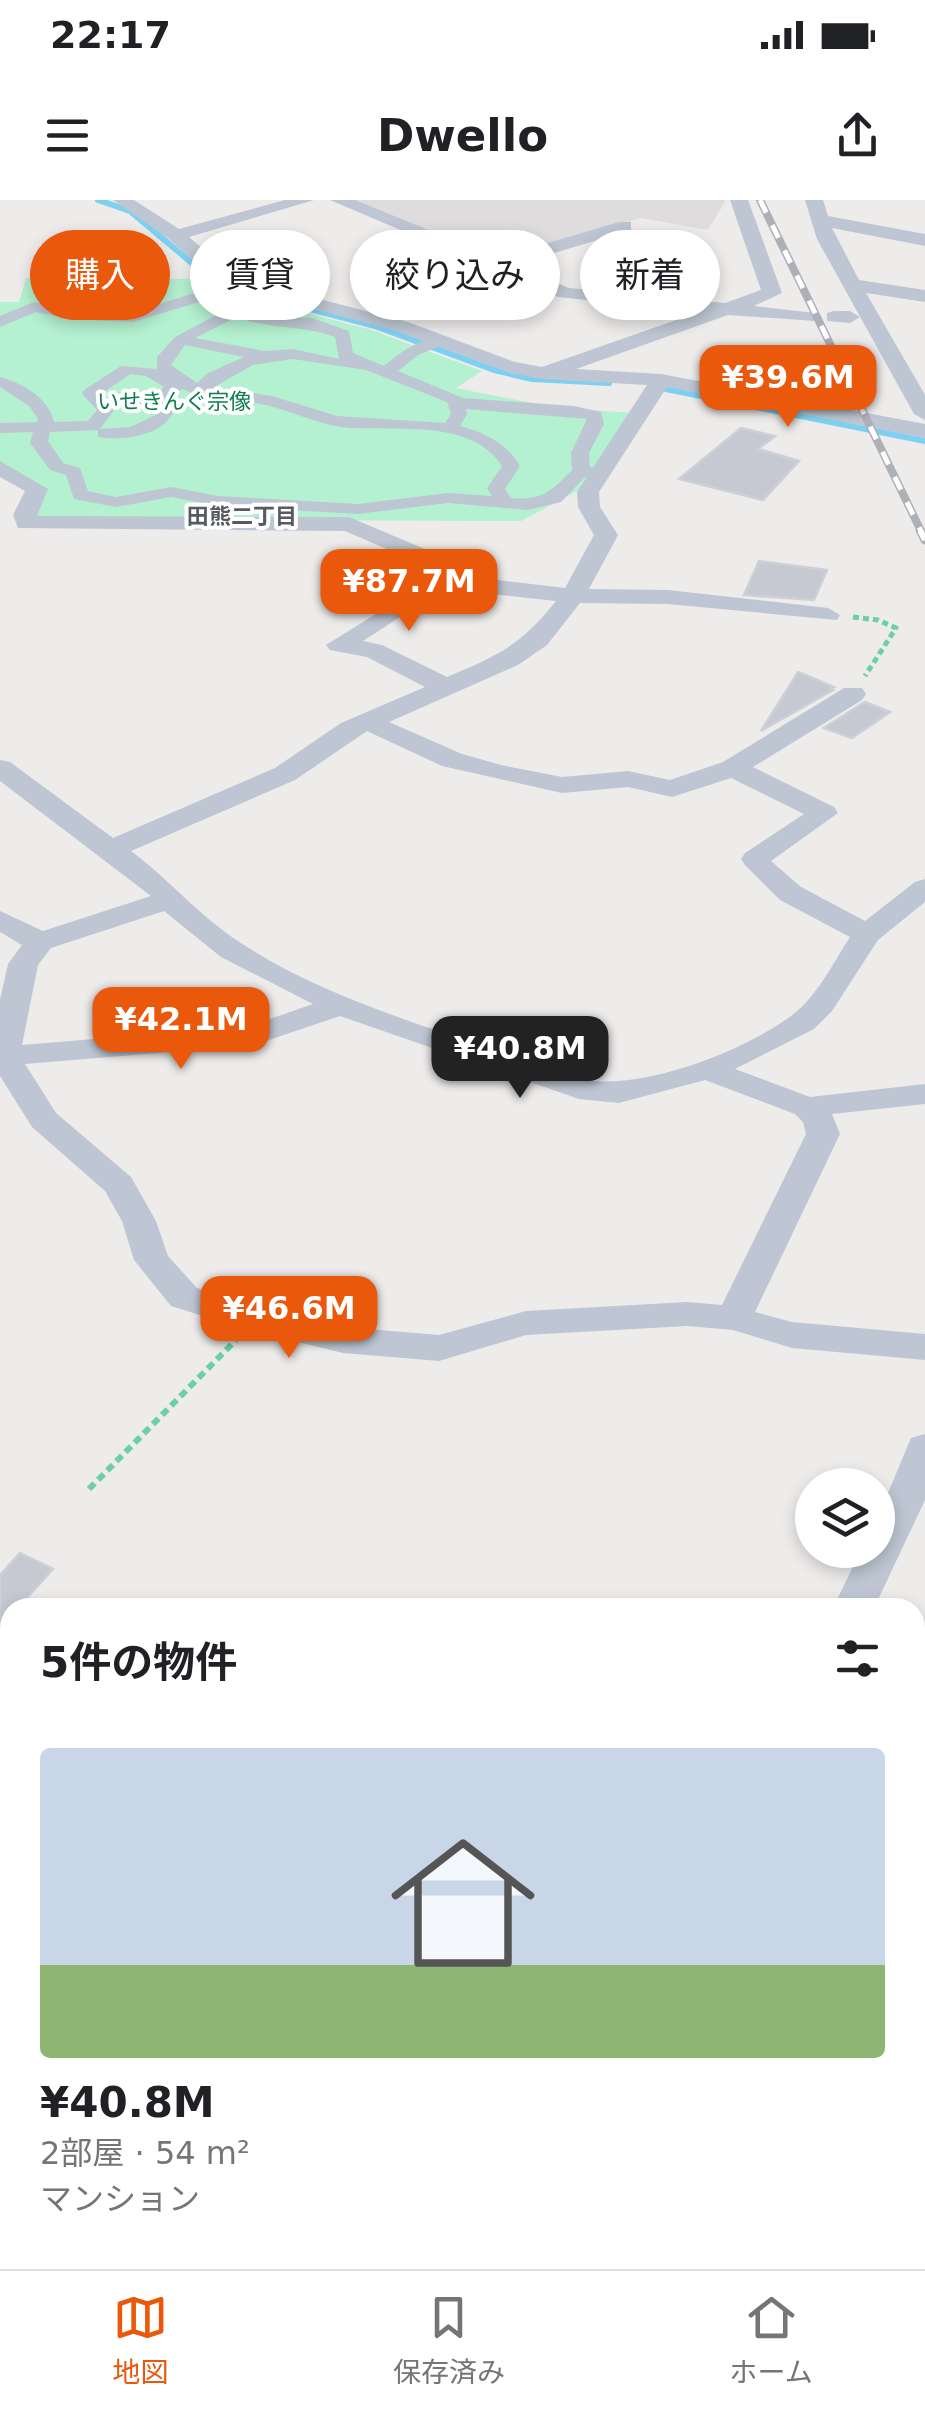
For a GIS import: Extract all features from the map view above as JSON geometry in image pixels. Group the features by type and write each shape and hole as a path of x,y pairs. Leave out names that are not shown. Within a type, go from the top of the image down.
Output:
{"street":[{"path":"122,200 176,236 228,281 400,326 510,367 542,373 661,380 925,431"},
{"path":"176,236 305,200"},
{"path":"339,200 411,230"},
{"path":"542,373 729,311 772,292 738,200"},
{"path":"814,200 823,230 925,414"},
{"path":"560,242 596,229 625,226"},
{"path":"823,230 884,238"},
{"path":"823,230 925,240"},
{"path":"925,296 852,285 844,288 842,317 872,342 892,352 925,358"},
{"path":"560,291 808,317"},
{"path":"0,322 34,307 71,314 147,315 190,300"},
{"path":"213,320 166,352 163,366 194,392 265,399 339,422 451,427 481,440 507,458 510,471 496,488 496,503"},
{"path":"112,848 285,774 366,721 508,660 538,640 573,596 606,536 589,507 590,472 580,453 596,424 595,416 458,403 446,393 345,356 344,334 337,330 312,323 260,320"},
{"path":"266,322 259,340 270,355"},
{"path":"184,340 378,369 438,341"},
{"path":"218,395 206,389 204,382 270,355"},
{"path":"0,428 93,426 106,410 90,394 122,370 150,372 175,386 154,402 166,410 163,418 140,430 104,432"},
{"path":"0,382 15,386 44,411 46,418 38,443 50,452 56,466 74,472 80,495 74,506 89,513 140,510 232,514 288,507 351,517 449,513 496,503 544,504 590,472 661,380"},
{"path":"451,427 459,414 458,403"},
{"path":"0,468 37,489 26,522 349,524 493,587 573,596 668,596 828,615"},
{"path":"444,580 340,644 373,650 444,686"},
{"path":"366,721 452,760 562,785 628,779 672,788 732,768 853,694"},
{"path":"0,768 152,880 166,901 218,944 341,1005 579,1089 620,1094 708,1070 764,1046 802,1022 821,1004 868,934 918,899"},
{"path":"732,768 824,813 755,859 763,872 786,888 868,934"},
{"path":"166,901 40,942 23,964 2,1057 44,1120 119,1185 139,1221 152,1260 184,1296 256,1320 343,1340 439,1348 526,1323 687,1314 734,1318 792,1335 925,1347"},
{"path":"0,920 40,942"},
{"path":"2,1057 254,1034 341,1005"},
{"path":"708,1070 807,1107 819,1119 823,1134 734,1318"},
{"path":"807,1107 925,1094"},
{"path":"858,1598 918,1474 925,1448"}],"path":[{"path":"828,615 878,620 896,628 853,694"},
{"path":"89,1489 256,1320"}],"shaded area":[{"path":"352,200 725,202 708,230 641,218 597,230 580,230 580,235 560,240 560,230 426,230"}],"green space":[{"name":"いせきんぐ宗像","path":"26,278 30,278 30,320 170,320 170,279 190,279 190,320 330,319 482,371 456,388 557,408 633,413 579,490 521,521 35,519 44,489 0,462 0,302 19,302"}],"building":[{"path":"741,428 775,436 758,449 799,461 763,500 679,479"},
{"path":"759,561 827,570 814,600 744,595"},
{"path":"798,672 834,687 830,689 833,690 761,731"},
{"path":"865,702 890,712 852,738 824,728"},
{"path":"20,1553 53,1569 27,1598 0,1598 0,1575"}],"waterway":[{"path":"98,200 130,211 218,285 375,326 494,370 532,379 609,383"},
{"path":"656,387 925,441"}],"railway":[{"path":"760,200 922,533"},
{"path":"920,530 925,540"}],"district":[{"name":"田熊二丁目","path":"242,516"}]}
